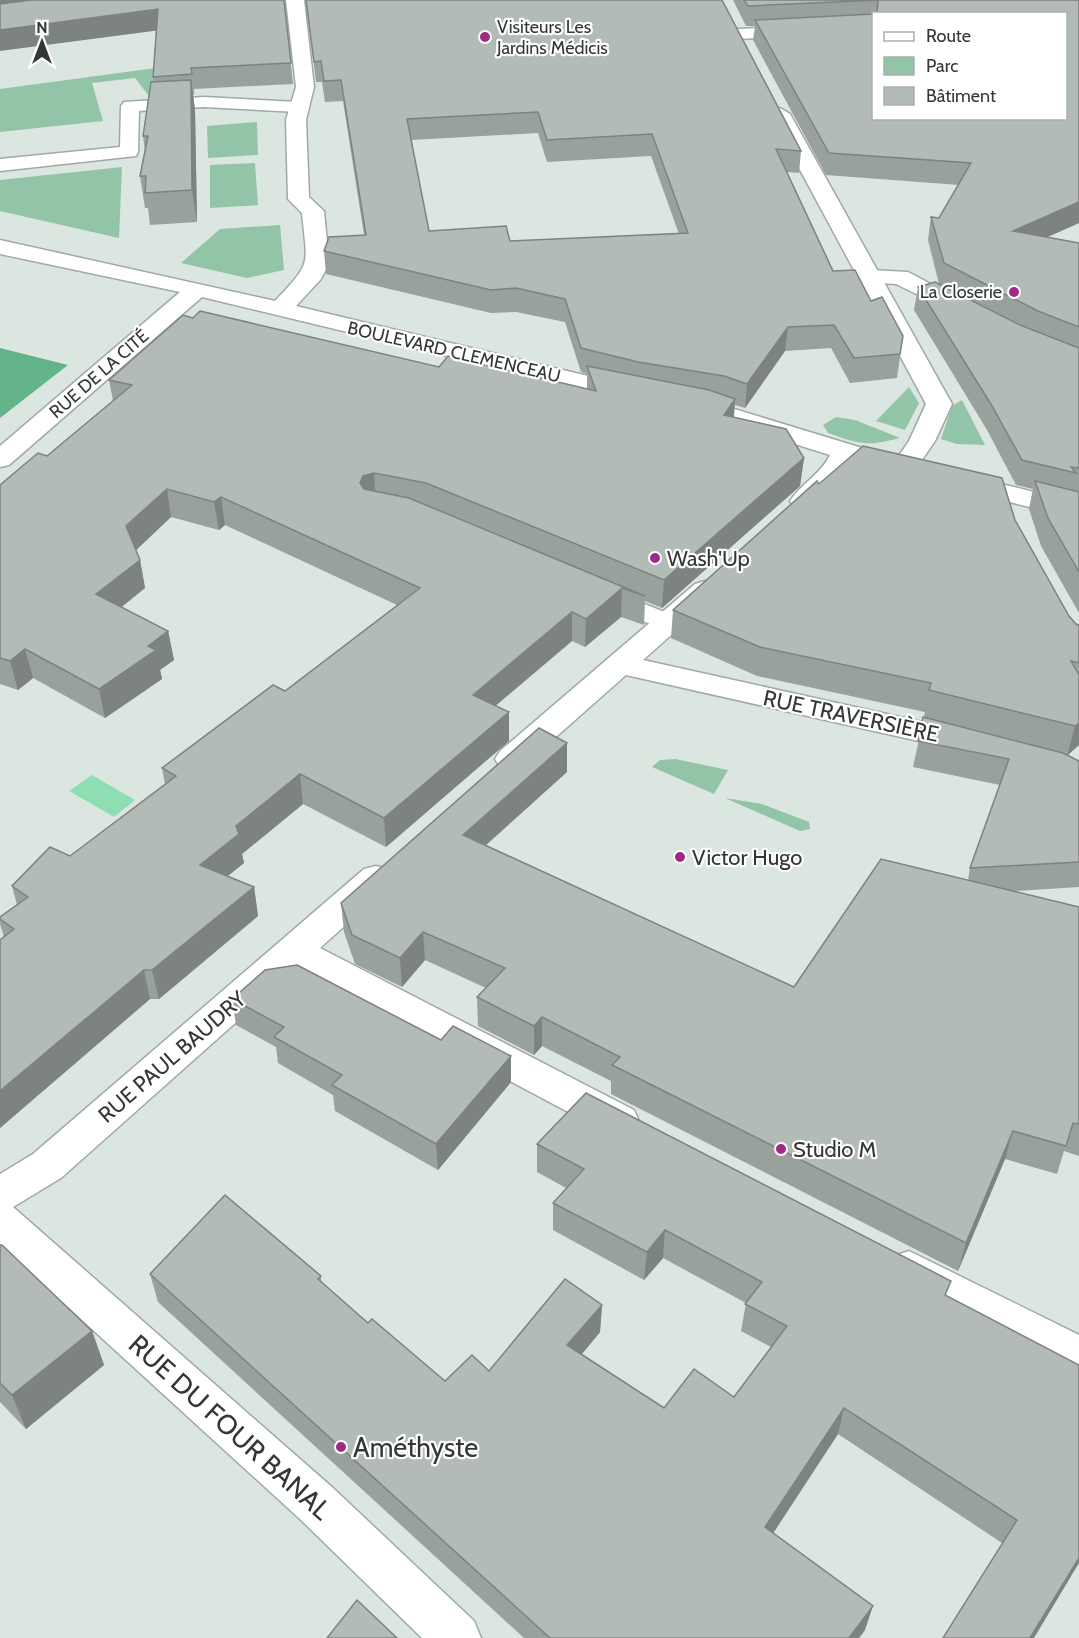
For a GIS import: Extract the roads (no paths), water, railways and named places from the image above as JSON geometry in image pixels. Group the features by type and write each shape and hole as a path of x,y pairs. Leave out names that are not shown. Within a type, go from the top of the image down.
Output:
{"street":[{"path":"279,310 313,274 318,263 313,211 299,199 298,107 305,87 295,0"},
{"path":"727,13 748,54"},
{"path":"769,95 871,276 939,404 922,441 924,471"},
{"name":"BOULEVARD CLEMENCEAU","path":"0,247 120,275 197,289 636,395 713,408 844,453 1079,511"},
{"path":"871,276 900,277 972,315"},
{"name":"RUE DE LA CITÉ","path":"0,459 197,289"},
{"path":"781,520 834,473 844,453"},
{"path":"1008,495 1019,527"},
{"path":"488,779 729,568"},
{"name":"RUE TRAVERSIÈRE","path":"623,663 647,672 986,747"},
{"name":"RUE PAUL BAUDRY","path":"0,1195 47,1166 400,856"},
{"path":"296,949 318,965 656,1139"},
{"name":"RUE DU FOUR BANAL","path":"0,1220 317,1504 457,1638"},
{"path":"878,1253 1079,1357"}],"lane":[{"path":"738,34 872,27"},
{"path":"0,165 129,152 130,105 204,102 298,107"},
{"path":"581,586 668,623"}],"place":[{"name":"Visiteurs Les Jardins Médicis","path":"485,37"},
{"name":"La Closerie","path":"1014,292"},
{"name":"Wash'Up","path":"655,558"},
{"name":"Victor Hugo","path":"680,857"},
{"name":"Studio M","path":"781,1149"},
{"name":"Améthyste","path":"341,1447"}]}
